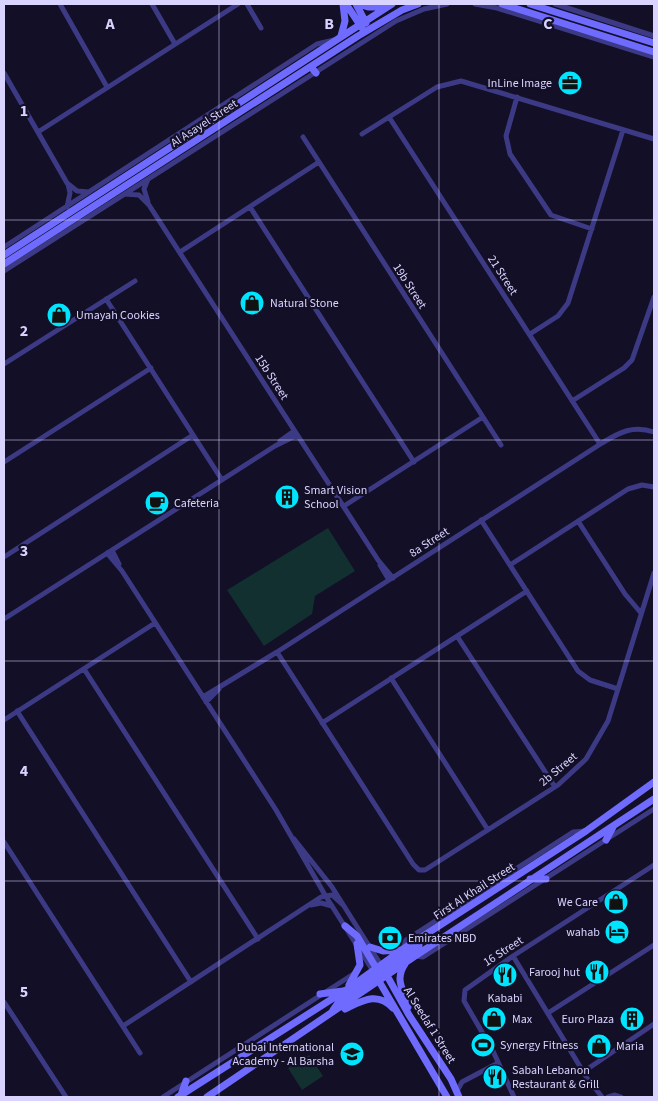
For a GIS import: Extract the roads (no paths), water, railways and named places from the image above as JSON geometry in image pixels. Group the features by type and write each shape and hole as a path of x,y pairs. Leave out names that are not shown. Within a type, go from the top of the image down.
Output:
{"street":[{"path":"60,4 108,87"},
{"path":"152,4 175,44"},
{"path":"38,132 238,4"},
{"path":"246,4 260,28"},
{"path":"345,4 362,22"},
{"path":"338,38 345,22 345,4"},
{"path":"357,4 362,22 367,31"},
{"path":"357,4 368,7 390,5"},
{"name":"Al Asayel Street","path":"4,264 314,70 367,31 418,4"},
{"path":"314,70 400,18 424,8 447,4"},
{"path":"475,4 497,8 652,54"},
{"path":"502,4 652,54"},
{"path":"530,4 625,31 654,36"},
{"path":"555,4 654,43"},
{"name":"Al Asayel Street","path":"4,255 189,132 390,5"},
{"path":"4,73 67,183 70,193 67,207"},
{"path":"362,134 437,87 451,82 470,83 654,139"},
{"path":"517,97 506,136 510,154 551,215 592,229"},
{"name":"21 Street","path":"389,116 600,444"},
{"path":"530,334 558,316 568,303 623,130"},
{"path":"4,247 189,132"},
{"path":"4,271 121,196 215,132"},
{"name":"19b Street","path":"303,137 501,445"},
{"path":"180,252 319,162"},
{"path":"149,205 144,189 151,176"},
{"path":"67,183 81,192 92,191"},
{"path":"102,201 136,194 149,205"},
{"name":"15b Street","path":"149,205 391,579"},
{"path":"250,207 414,462"},
{"path":"4,364 135,281"},
{"path":"572,401 624,368 632,360 654,296"},
{"path":"106,299 222,480"},
{"path":"4,462 151,368"},
{"path":"344,506 483,417"},
{"name":"8a Street","path":"205,699 600,444 628,429 640,428 654,432"},
{"path":"4,619 295,433"},
{"path":"4,557 193,435"},
{"path":"510,565 631,488 642,485 654,487"},
{"path":"481,520 578,670 590,680 618,689"},
{"path":"578,522 625,594 641,613"},
{"path":"109,552 294,838 324,895 357,944 380,973"},
{"name":"2b Street","path":"322,723 413,864 419,870 425,870 555,787 580,766 596,744 608,720 654,573"},
{"path":"277,652 322,723 527,591"},
{"path":"4,720 155,623"},
{"path":"457,636 555,787"},
{"path":"84,668 258,939"},
{"path":"391,678 488,830"},
{"path":"17,711 191,982"},
{"name":"First Al Khail Street","path":"207,1097 332,1013 380,973 403,949 586,830 654,782"},
{"name":"First Al Khail Street","path":"180,1096 347,990 407,962 530,879 654,799"},
{"path":"415,956 423,958 654,809"},
{"path":"606,840 614,825"},
{"path":"370,947 386,952 403,949 406,940 450,910 572,832 586,830"},
{"path":"294,838 343,905 370,947 380,973"},
{"path":"4,842 140,1053"},
{"name":"16 Street","path":"514,1097 498,1063 465,1005 463,993 467,987 513,956 654,865"},
{"path":"530,879 546,879"},
{"path":"122,1026 324,895 332,895 343,905"},
{"path":"310,905 321,903 332,906"},
{"path":"345,926 357,936 380,973"},
{"path":"380,973 425,940 430,933"},
{"path":"320,994 347,990 358,971 360,961 357,944"},
{"path":"548,1013 654,945"},
{"path":"513,956 583,1072 602,1097"},
{"path":"407,962 401,972 399,983 409,1015"},
{"path":"163,1097 358,971"},
{"name":"Al Seedaf 1 Street","path":"380,973 398,1013 447,1097"},
{"name":"Al Seedaf 1 Street","path":"380,973 451,1079 458,1094"},
{"path":"332,1013 372,998 386,1001 398,1013"},
{"path":"4,1002 66,1097"},
{"path":"583,1072 654,1024"},
{"path":"458,1094 459,1084 498,1063"},
{"path":"451,1079 465,1080"},
{"path":"180,1096 186,1082"},
{"path":"598,1092 609,1097 621,1097"}],"place":[{"name":"InLine Image","path":"570,83"},
{"name":"Natural Stone","path":"252,303"},
{"name":"Umayah Cookies","path":"59,315"},
{"name":"Smart Vision School","path":"287,497"},
{"name":"Cafeteria","path":"157,503"},
{"name":"We Care","path":"616,902"},
{"name":"wahab","path":"617,932"},
{"name":"Emirates NBD","path":"390,938"},
{"name":"Farooj hut","path":"597,972"},
{"name":"Kababi","path":"505,975"},
{"name":"Max","path":"494,1019"},
{"name":"Euro Plaza","path":"632,1019"},
{"name":"Synergy Fitness","path":"483,1045"},
{"name":"Maria","path":"599,1046"},
{"name":"Dubai International Academy - Al Barsha","path":"352,1054"},
{"name":"Sabah Lebanon Restaurant & Grill","path":"495,1077"}]}
